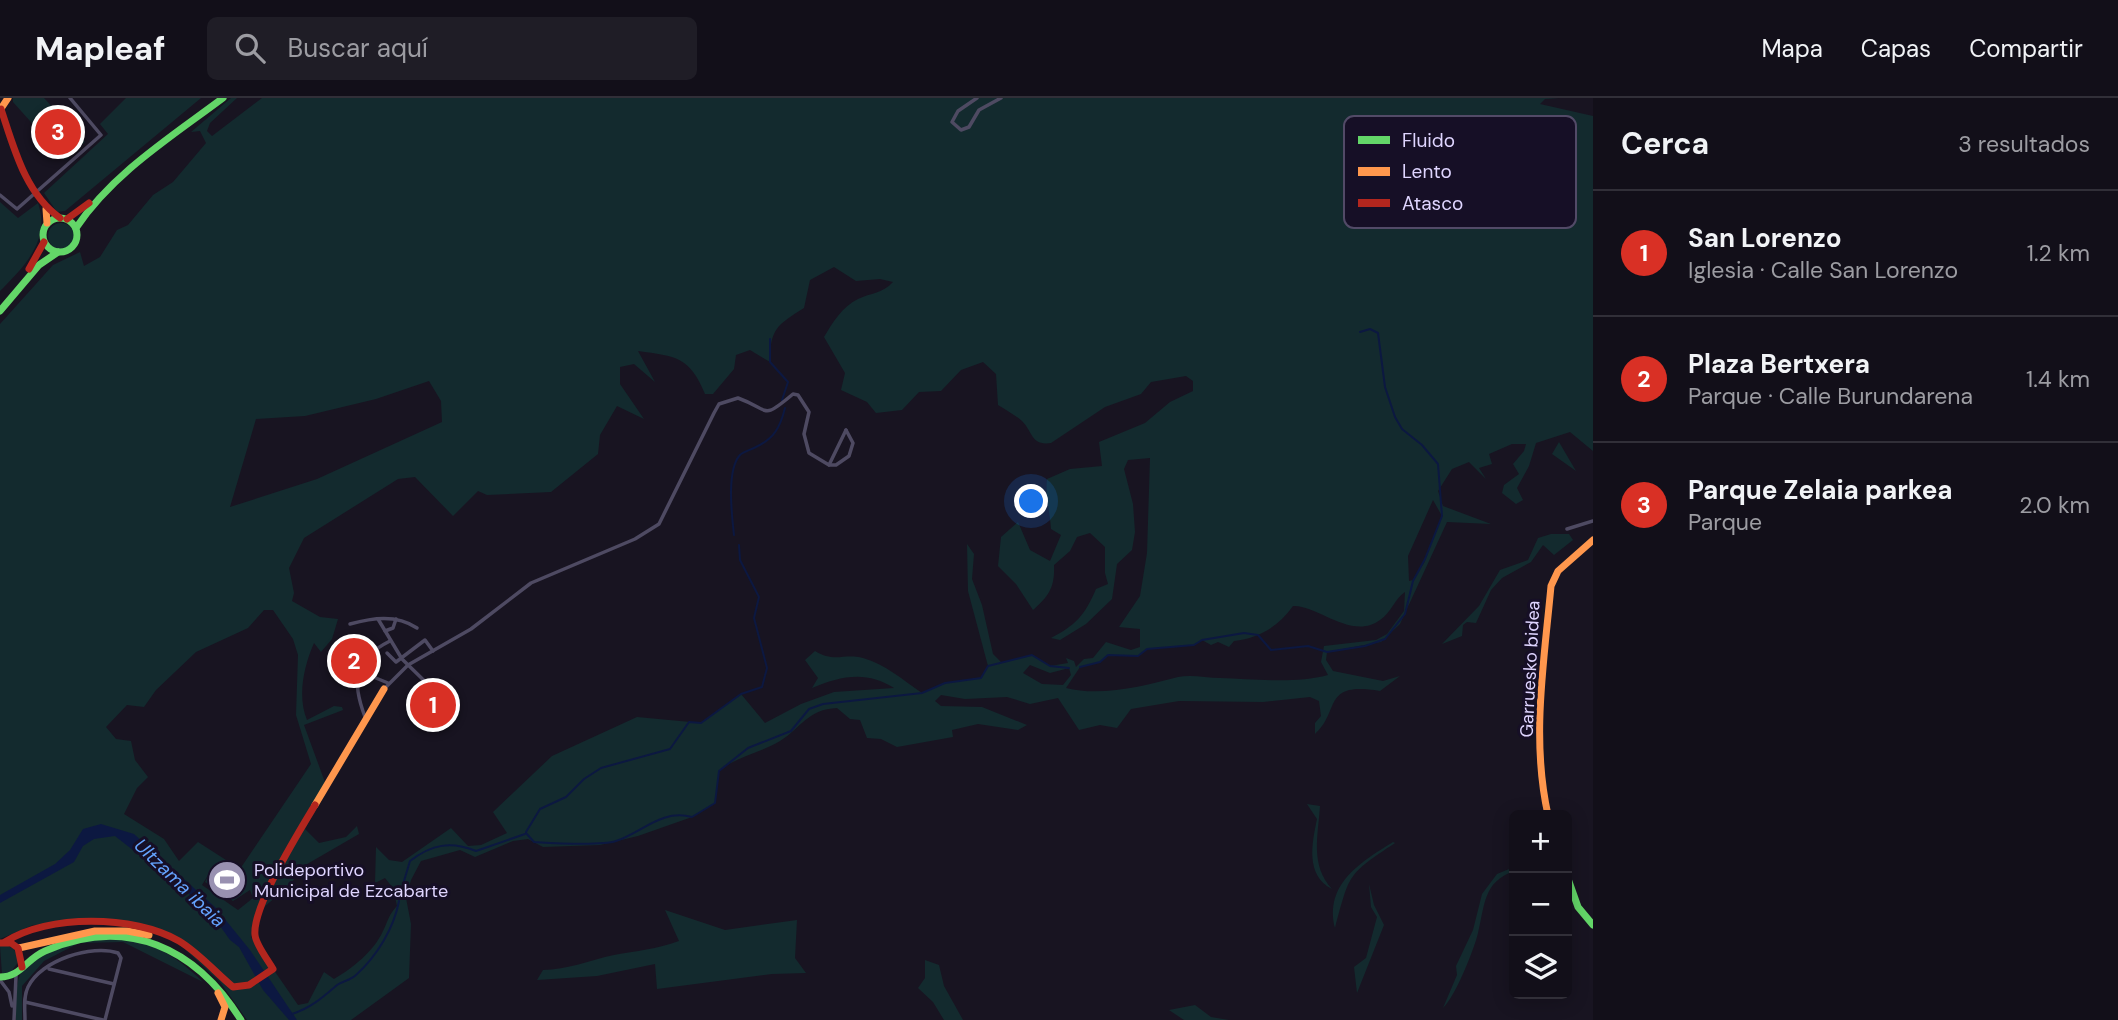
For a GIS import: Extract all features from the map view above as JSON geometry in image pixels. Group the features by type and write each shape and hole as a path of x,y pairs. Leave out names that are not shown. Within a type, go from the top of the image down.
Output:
{"main road":[{"path":"8,98 0,110 19,160 45,206 76,228"},
{"path":"47,223 63,218 215,98"},
{"path":"0,311 39,265 58,252 68,251 75,244 76,228 92,207 120,180 223,98"},
{"path":"0,303 34,262 44,242 43,232 47,223 45,206"},
{"path":"44,242 58,252"},
{"name":"Garruesko bidea","path":"1547,810 1542,789 1540,717 1551,586 1558,571 1593,540"},
{"path":"9,944 15,933 60,924 135,926 174,939 233,987 251,984 272,971 273,965 255,935 267,895 365,720 387,686"},
{"path":"1572,890 1578,907 1593,925"},
{"path":"9,944 36,947 91,930 116,929 157,937 186,951 206,969 232,996 247,1020"},
{"path":"0,979 19,972 29,960 46,951 93,937 115,935 145,939 183,956 217,986 241,1020"},
{"path":"9,944 24,958 19,972"},
{"path":"183,956 223,1001 222,1020 236,1020"}],"street":[{"path":"0,195 17,209 101,133 70,98"},
{"path":"977,98 955,114 952,122 956,128 961,130 969,127 979,110 1001,98"},
{"path":"362,665 387,686 408,665 471,629 531,583 635,539 659,524 719,404 738,398 754,408 769,411 781,407 793,394 798,395 809,412 804,434 810,453 829,465 836,465 851,451 853,443 846,430 829,465"},
{"path":"1567,528 1593,521"},
{"path":"378,619 402,659 447,703"},
{"path":"386,631 393,628 396,619"},
{"path":"350,624 396,619 416,628"},
{"path":"387,653 396,662 425,640 433,651"},
{"path":"365,720 356,691 356,676 367,657 390,641"},
{"path":"337,662 338,669 356,676"},
{"path":"25,1002 104,1020 121,958 110,950 88,951 47,969 31,982 25,1002 25,1020"},
{"path":"47,969 114,984"},
{"path":"15,1019 14,1002 19,972"},
{"path":"0,979 9,992 15,1019"}],"green space":[{"path":"13,98 44,98 85,142 65,160 13,102"},
{"path":"126,98 201,98 65,211 57,212 44,193 108,134 100,124"},
{"path":"231,98 237,98 210,123 207,131 212,136 262,98 1559,98 1545,99 1540,104 1593,116 1593,451 1570,432 1536,443 1529,466 1517,488 1523,500 1516,504 1502,493 1504,485 1519,474 1513,464 1524,451 1526,444 1512,444 1489,454 1492,464 1479,468 1486,479 1469,462 1452,469 1438,491 1443,506 1491,524 1447,522 1400,624 1381,642 1327,652 1326,660 1333,671 1383,681 1400,676 1380,691 1361,689 1340,694 1315,734 1315,723 1321,716 1319,701 1310,697 1263,702 1179,701 1131,709 1117,728 1100,725 1079,730 1058,698 1030,704 1007,697 965,699 941,695 935,701 941,706 982,707 1027,725 1018,730 978,724 952,730 953,737 897,747 881,739 867,738 860,720 850,719 837,708 827,709 812,715 780,741 719,771 715,803 692,817 638,836 600,845 543,847 528,839 513,841 475,857 460,850 421,861 411,880 406,898 411,924 409,978 351,1020 247,1020 220,982 174,939 133,923 33,925 0,939 0,324 53,265 80,252 84,266 100,257 117,230 128,225 153,195 173,182 206,143 200,131 191,132","holes":["834,267 856,281 880,279 893,282 847,306 824,337 845,373 841,390 867,402 876,413 902,410 919,392 941,391 961,370 983,362 996,374 998,405 1022,421 1036,440 1051,443 1105,407 1141,394 1151,382 1186,376 1193,381 1193,391 1170,402 1145,423 1099,442 1102,466 1070,469 1047,479 1051,529 1061,535 1050,561 1030,550 1018,522 1001,537 998,566 1016,584 1033,610 1050,590 1054,565 1070,551 1077,537 1090,533 1105,547 1105,573 1108,584 1096,589 1084,613 1073,624 1051,638 1060,640 1086,624 1112,599 1117,564 1132,550 1135,532 1133,504 1124,469 1128,460 1150,458 1147,553 1140,596 1119,627 1140,629 1140,647 1131,650 1106,642 1093,658 1084,659 1076,667 1074,661 1066,658 1068,663 1050,666 1032,655 1002,663 993,654 982,605 972,579 974,554 967,544 968,591 988,666 981,678 945,683 922,693 879,664 863,658 834,657 815,651 805,660 818,678 812,688 833,680 853,677 874,679 894,688 834,692 801,704 765,723 741,694 701,723 637,717 552,756 493,812 507,833 481,845 468,846 451,828 402,862 389,860 376,847 375,883 385,878 393,888 397,906 369,952 334,979 324,972 308,1003 298,1005 251,937 257,913 290,885 302,867 359,834 357,826 346,837 319,843 305,829 324,796 326,785 304,725 343,710 342,707 334,706 307,720 304,711 303,681 310,652 314,643 321,652 332,639 338,619 320,617 292,601 294,593 289,568 304,538 398,479 415,477 453,516 478,491 487,495 551,492 598,454 600,435 617,406 644,419 620,384 620,367 634,364 655,382 638,351 680,360 694,372 705,394 713,394 734,369 736,355 750,350 770,362 774,335 781,324 804,308 810,280","429,381 441,401 442,422 317,479 230,507 256,419 305,416 376,399","1433,500 1442,516 1424,563 1413,580 1409,581 1408,556","1405,592 1404,611 1387,634 1376,640 1324,646 1321,662 1328,675 1288,680 1188,676 1108,691 1066,688 1080,667 1100,662 1108,655 1138,656 1147,649 1194,645 1202,640 1211,645 1218,642 1229,647 1234,641 1267,630 1281,620 1293,606 1312,610 1346,624 1369,625 1384,617","264,610 273,610 293,639 298,655 296,715 311,764 240,869 198,842 179,861 164,839 124,814 137,788 148,777 135,760 131,741 116,739 106,727 127,705 144,707 156,690 196,652 248,628","1030,665 1050,673 1069,668 1071,675 1063,685 1042,684 1023,673","210,872 205,882 233,901 250,890 253,898 238,910 202,885"]},
{"path":"0,202 18,218 38,203 41,229 33,252 0,291"},
{"path":"61,223 70,227 74,236 70,245 61,249 52,245 48,236 52,227"},
{"path":"1559,442 1576,471 1552,454"},
{"path":"1551,534 1569,534 1573,540 1554,555 1543,545 1531,562 1502,578 1491,590 1476,623 1467,622 1463,625 1462,636 1442,644 1479,606 1500,570 1528,560 1538,538"},
{"path":"352,648 367,658 356,675 341,669"},
{"path":"1307,804 1320,806 1318,860 1325,880 1332,889 1323,883 1314,867 1312,848 1317,819"},
{"path":"1395,843 1367,862 1353,877 1344,896 1335,928 1333,912 1340,887 1358,866"},
{"path":"1509,869 1509,874 1496,881 1487,896 1476,941 1453,994 1443,1008 1457,975 1456,966 1473,930 1482,894 1497,874"},
{"path":"1369,884 1374,905 1384,925 1357,993 1354,967 1366,958 1377,917 1371,907"},
{"path":"665,910 725,930 797,920 795,958 806,973 772,974 657,989 655,964 597,976 537,980 543,970 570,967 679,941"},
{"path":"110,937 161,950 203,982 123,942 79,943 44,961 22,986 22,1020 16,1020 18,981 32,960 57,948 85,941"},
{"path":"6,945 14,949 19,961 11,972 2,974 0,946"},
{"path":"925,960 939,965 944,986 963,1020 944,1020 933,1002 918,988 925,978"},
{"path":"1195,1005 1211,1017 1229,1020 1184,1020 1169,1010"}],"water":[{"name":"Ultzama ibaia","path":"101,824 134,834 215,907 250,950 297,1020 289,1020 263,990 239,947 230,940 208,909 115,836 94,839 83,846 74,862 0,903 0,895 55,864 70,850 83,829"}],"waterway":[{"path":"1080,667 1100,662 1108,655 1138,656 1147,649 1194,645 1202,640 1244,633 1258,635 1271,650 1308,646 1327,652 1365,646 1385,639 1405,614 1413,581 1442,516 1438,464 1422,445 1402,429 1395,417 1385,387 1378,333 1370,329 1360,332"},
{"path":"770,339 770,362 788,382 782,400"},
{"path":"734,535 731,482 736,462 741,454 771,437 785,408"},
{"path":"526,832 540,809 566,797 584,779 601,768 670,749 689,722 701,723 741,694 762,687 767,668 754,618 759,597 740,560 739,545"},
{"path":"526,833 534,842 609,843 661,819 681,815 692,817 715,803 719,771 748,748 791,731 809,709 823,704 922,693 945,683 981,678 988,666 1032,655 1050,666 1069,668"},
{"path":"404,881 410,861 426,851 450,845 476,851 525,834"},
{"path":"292,1014 322,998 337,985 354,977 364,967 389,931 399,901"}],"traffic: fast":[{"path":"76,228 107,190 125,173 223,98"},
{"path":"60,218 72,223 77,235 72,247 60,252 48,247 43,235 48,223 60,218"},
{"path":"0,311 39,265 58,252"},
{"path":"1572,890 1578,907 1593,925"},
{"path":"0,977 13,974 45,951 75,941 104,936 131,938 157,945 181,957 203,974 241,1020"}],"traffic: slow":[{"path":"0,110 8,98"},
{"path":"46,209 47,223"},
{"path":"1547,810 1540,758 1540,701 1551,586 1558,571 1593,540"},
{"path":"315,805 384,689"},
{"path":"19,948 95,931 127,931 149,935"},
{"path":"218,993 225,1007 221,1020"}],"traffic: jam":[{"path":"1,109 29,183 48,208 60,218"},
{"path":"67,219 89,203"},
{"path":"29,269 44,242"},
{"path":"5,942 44,926 67,923 91,921 139,926 179,941 233,987 249,985 273,969 256,939 256,922 278,869 315,805"},
{"path":"0,943 11,943 18,948 22,967"}],"place":[{"name":"Parque Zelaia parkea","path":"58,132"},
{"name":"Plaza Bertxera","path":"354,661"},
{"name":"San Lorenzo","path":"433,705"},
{"name":"Polideportivo Municipal de Ezcabarte","path":"227,880"}]}
